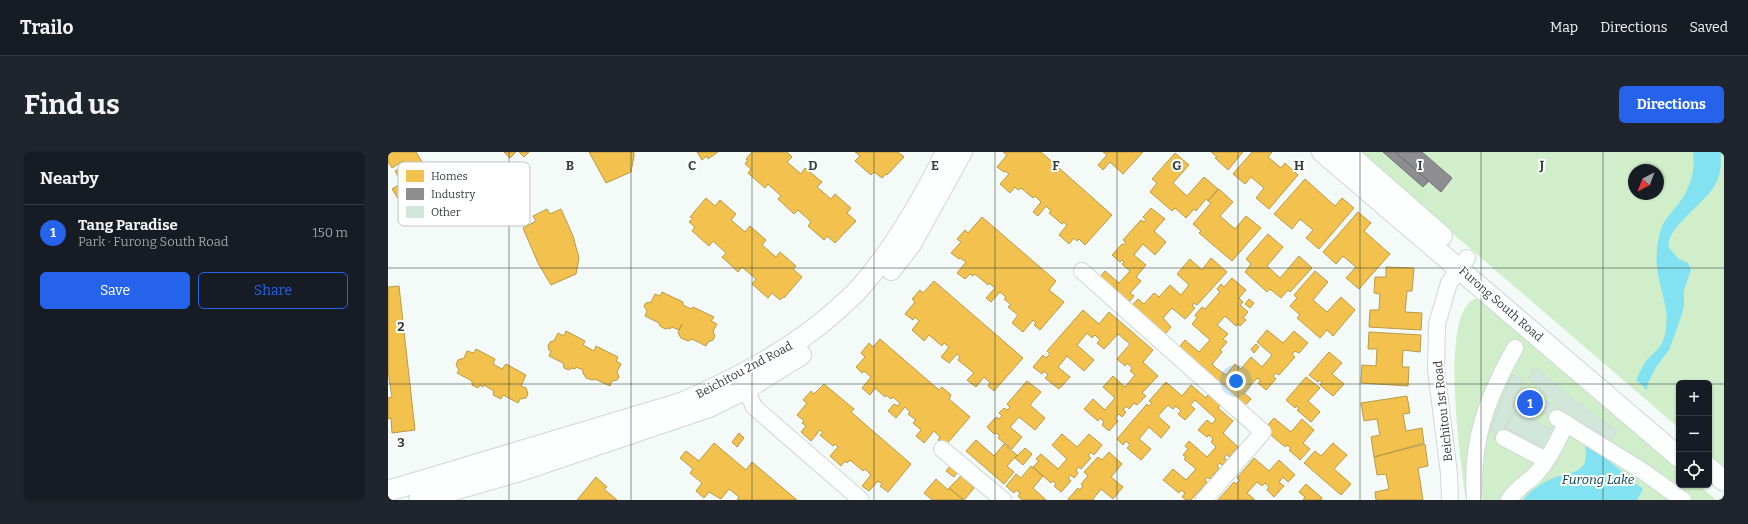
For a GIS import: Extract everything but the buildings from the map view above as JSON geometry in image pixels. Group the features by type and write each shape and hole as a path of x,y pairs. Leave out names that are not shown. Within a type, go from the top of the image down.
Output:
{"main road":[{"name":"Beichitou 2nd Road","path":"388,491 684,402 726,383 798,342 829,317 858,290 903,231 923,199 946,152"},
{"name":"Beichitou 2nd Road","path":"419,500 531,468 709,407 746,390 819,343 866,299 911,244 962,152"},
{"name":"Furong South Road","path":"1322,152 1463,263 1676,440"},
{"name":"Furong South Road","path":"1346,152 1463,263 1676,454"},
{"path":"1712,471 1724,481"},
{"path":"1712,486 1724,496"}],"street":[{"name":"Beichitou 1st Road","path":"1450,500 1449,473 1436,370 1438,324 1449,283 1463,263"},
{"path":"1082,271 1263,432 1204,500"},
{"path":"1475,500 1474,459 1476,442 1493,390 1515,348"},
{"path":"746,390 754,407 861,500"},
{"path":"1508,500 1518,489 1536,474 1546,460 1557,443 1562,421 1618,454 1677,498"},
{"path":"1504,438 1546,460"},
{"path":"942,449 1003,500"}],"green space":[{"path":"1358,152 1724,152 1724,467 1712,457 1712,380 1676,380 1676,425"},
{"path":"1474,299 1482,299 1489,303 1676,465 1676,488 1702,488 1716,500 1466,500 1460,457 1455,393 1457,333 1463,311"}],"water":[{"path":"1693,152 1721,152 1720,173 1710,192 1672,233 1669,241 1669,248 1679,259 1688,263 1691,270 1684,290 1684,306 1681,317 1669,350 1656,367 1648,383 1647,390 1636,380 1646,361 1662,344 1667,321 1666,307 1657,269 1658,240 1664,223 1688,189 1692,175 1694,160"},
{"name":"Furong Lake","path":"1586,442 1643,489 1637,500 1523,500 1530,492 1542,484 1556,477 1578,470 1584,464"}],"place":[{"name":"Tang Paradise","path":"1530,403"}]}
